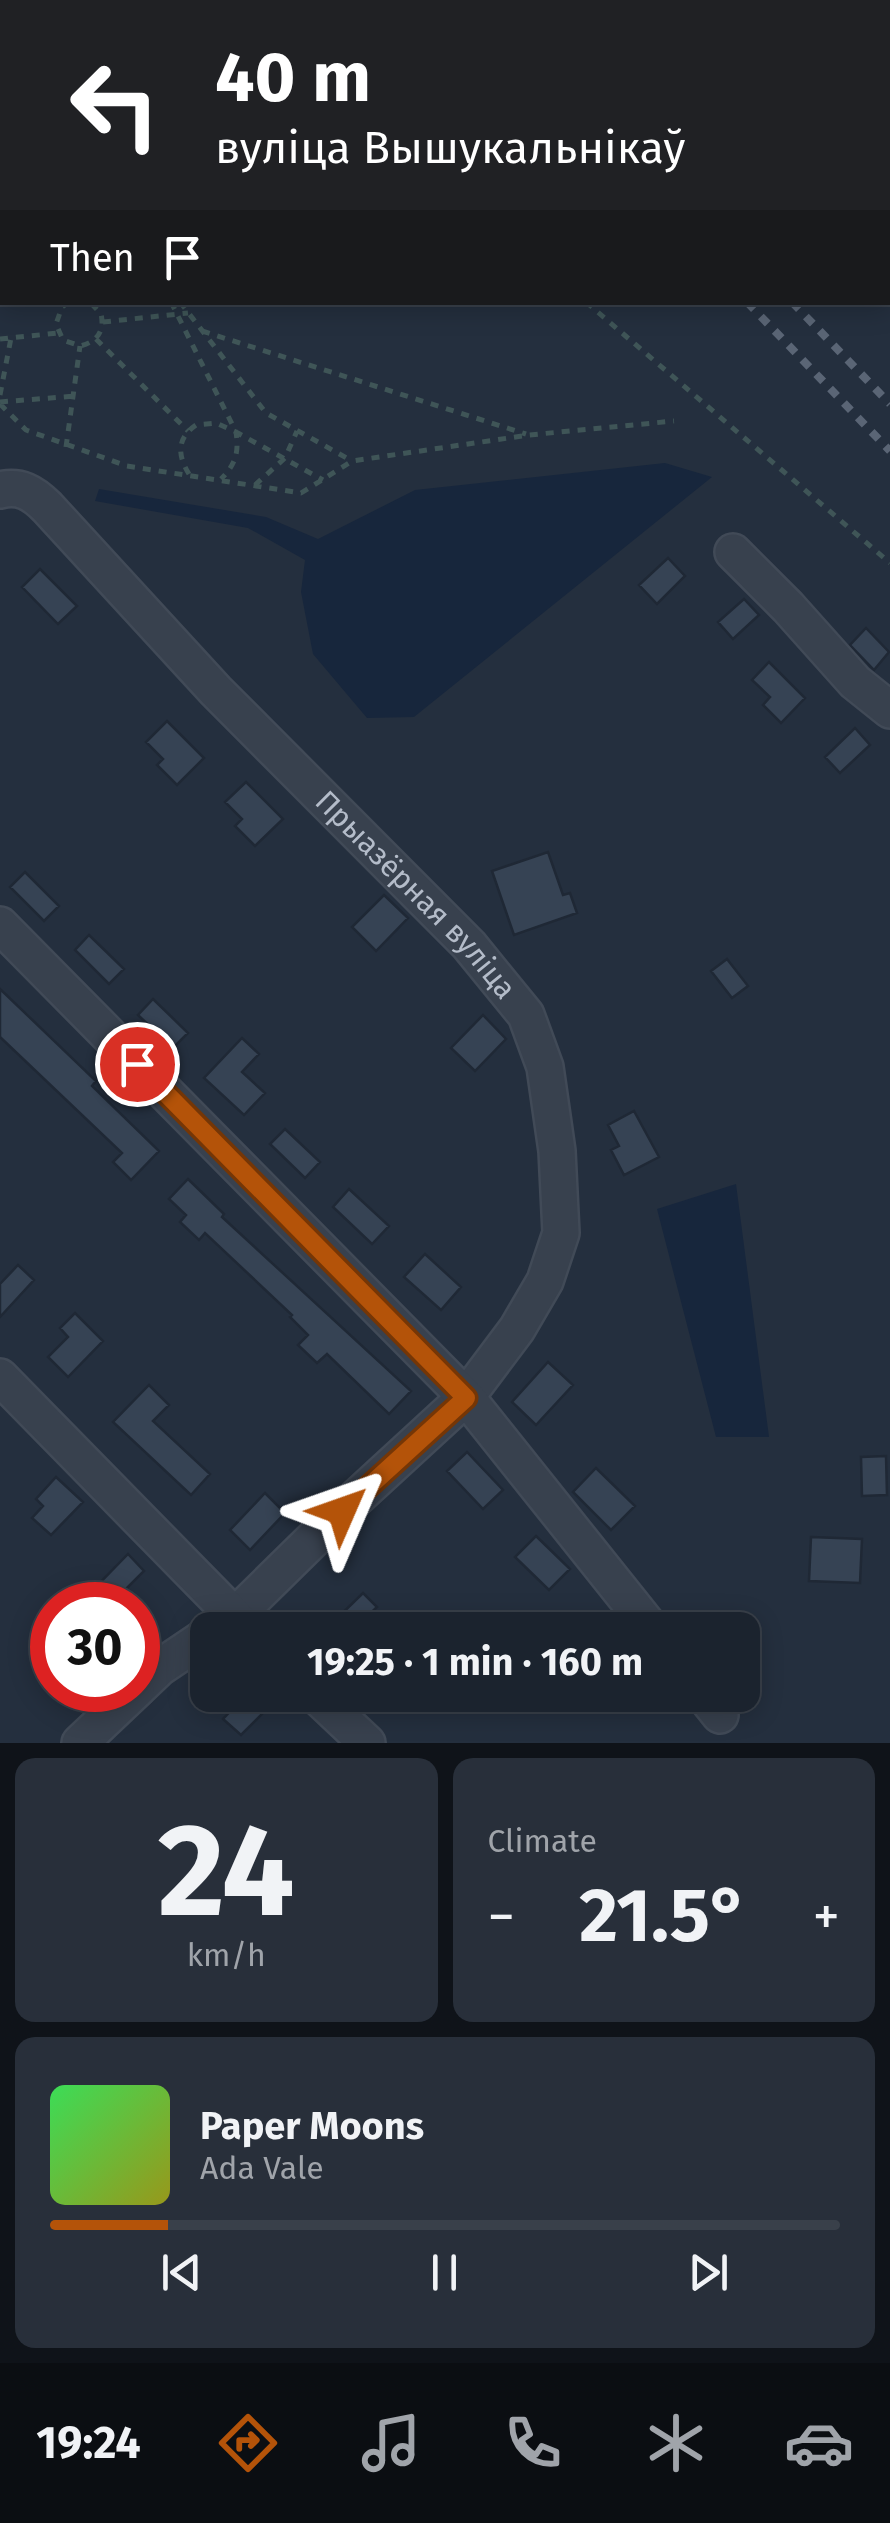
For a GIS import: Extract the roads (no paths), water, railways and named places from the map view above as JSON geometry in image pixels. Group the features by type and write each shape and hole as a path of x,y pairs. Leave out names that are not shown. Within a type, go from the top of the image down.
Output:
{"street":[{"name":"Прыазёрная вуліца","path":"6,489 32,493 48,507 216,691 469,944 526,1015 545,1067 557,1150 560,1233 546,1281 517,1329 466,1398 342,1511 242,1612"},
{"path":"733,552 855,682 890,710"},
{"path":"0,925 466,1398 638,1612"},
{"path":"0,1377 212,1612"},
{"name":"Прыазёрная вуліца","path":"160,1667 190,1649"},
{"name":"Прыазёрная вуліца","path":"80,1743 112,1712"},
{"path":"334,1712 367,1743"}],"water":[{"path":"665,463 712,477 414,717 367,718 313,654 301,592 305,560 248,528 95,501 99,489 266,517 318,539 415,490"},
{"path":"736,1184 769,1437 716,1437 657,1209"}],"railway":[{"path":"750,305 890,451"},
{"path":"795,305 890,404"}]}
